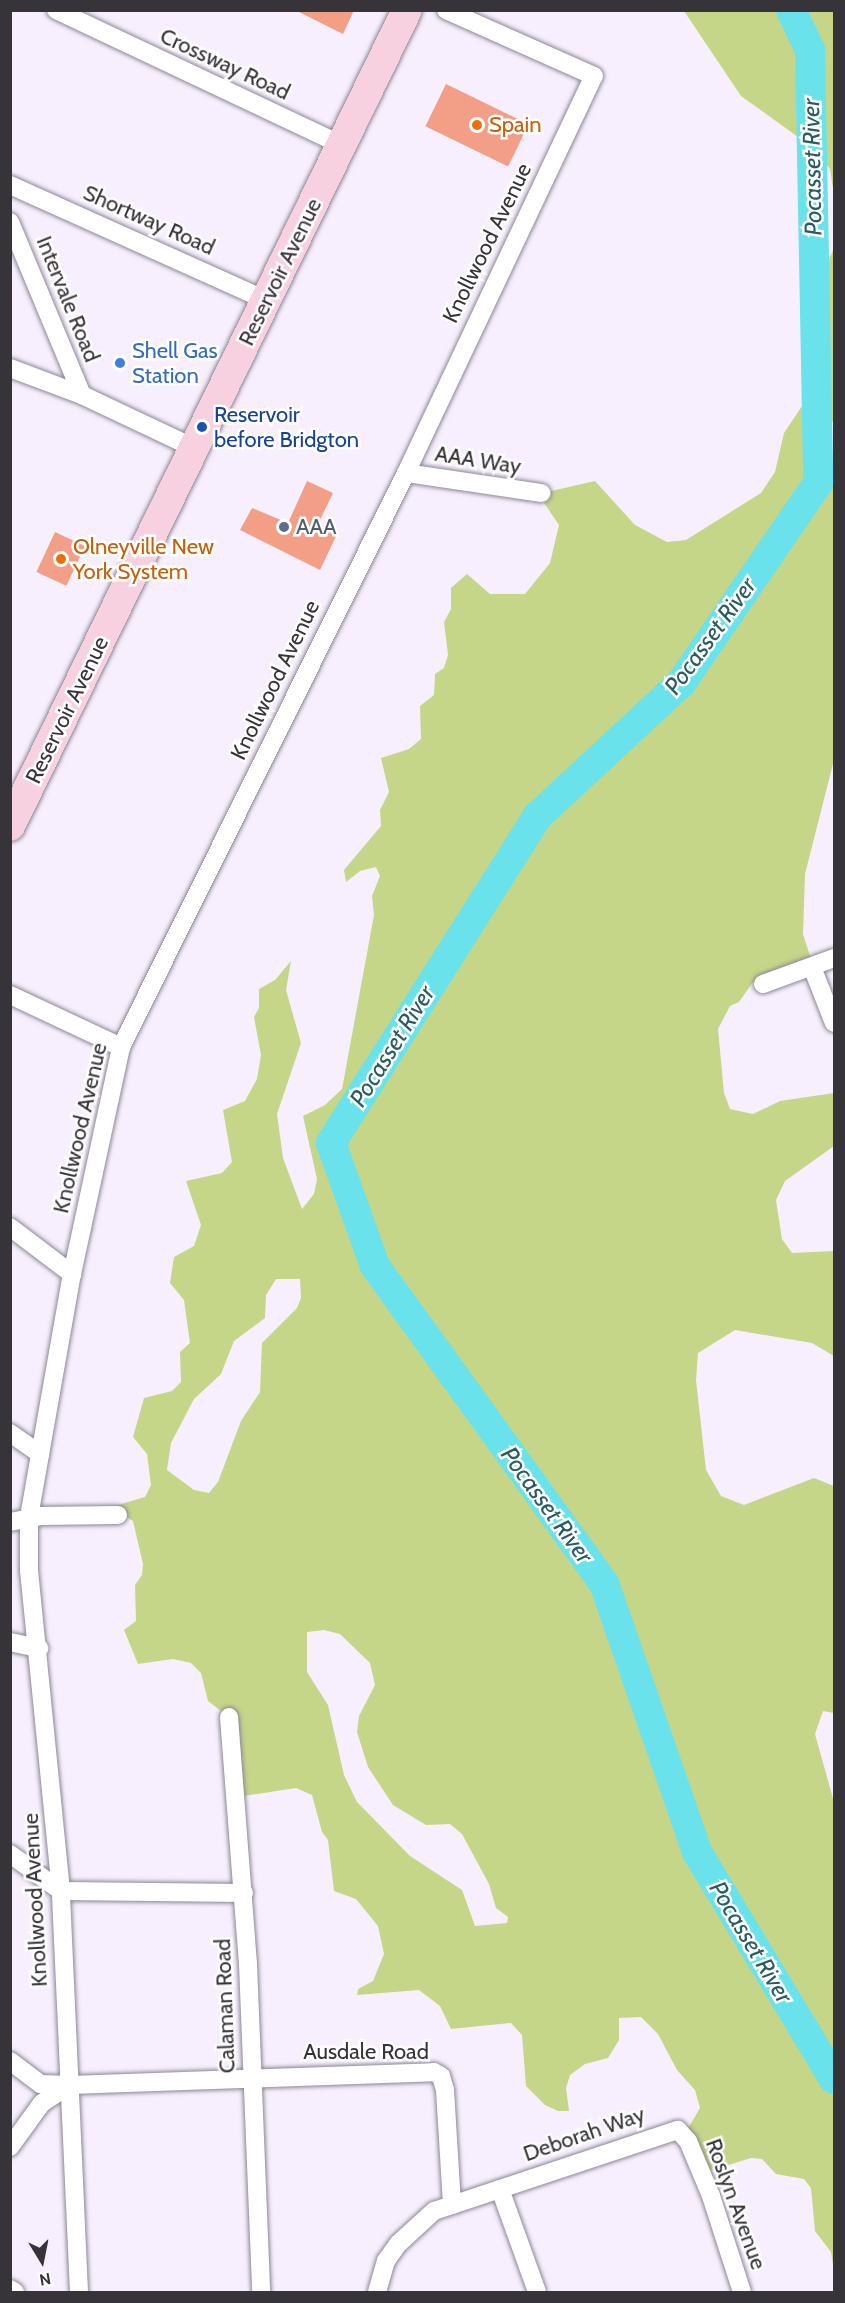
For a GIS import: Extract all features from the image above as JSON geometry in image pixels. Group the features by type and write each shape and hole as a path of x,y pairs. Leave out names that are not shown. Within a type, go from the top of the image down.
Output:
{"main road":[{"name":"Reservoir Avenue","path":"10,826 407,10"}],"street":[{"name":"Crossway Road","path":"56,10 341,145"},
{"name":"Knollwood Avenue","path":"79,2292 61,1891 39,1648 29,1571 40,1454 72,1274 121,1047 406,473 594,76 446,10"},
{"name":"Shortway Road","path":"10,185 267,300"},
{"name":"Intervale Road","path":"10,222 82,395"},
{"path":"11,370 82,395 194,448"},
{"name":"AAA Way","path":"406,473 542,493"},
{"path":"763,984 834,958"},
{"path":"812,967 834,1023"},
{"path":"10,995 121,1047"},
{"path":"10,1227 72,1274"},
{"path":"10,1433 40,1454"},
{"path":"10,1522 34,1516 118,1515"},
{"path":"10,1642 39,1648"},
{"name":"Calaman Road","path":"229,1717 244,1893 261,2292"},
{"path":"10,1854 61,1891 244,1893"},
{"name":"Ausdale Road","path":"10,2061 41,2084 70,2085 429,2071 441,2076 452,2205"},
{"path":"10,2147 42,2103 70,2085"},
{"name":"Deborah Way","path":"500,2189 662,2132 678,2130 683,2133"},
{"name":"Roslyn Avenue","path":"683,2133 711,2196 742,2292"},
{"path":"376,2292 386,2261 398,2244 434,2211 500,2189 537,2292"},
{"path":"10,2289 15,2292"}],"green space":[{"path":"684,11 834,11 834,195 830,169 812,147 741,96"},
{"path":"834,248 834,418 826,438 834,472 834,760 805,874 803,934 811,959 753,982 739,1002 730,1006 718,1029 724,1093 730,1109 753,1114 780,1101 834,1093 834,1146 785,1181 776,1200 782,1239 792,1253 834,1251 834,1356 812,1343 735,1330 698,1353 696,1380 706,1470 721,1496 744,1505 814,1478 834,1486 834,1713 823,1711 815,1734 834,1802 834,2272 831,2252 815,2231 811,2188 804,2179 776,2174 762,2159 751,2158 703,2173 684,2135 700,2108 695,2090 677,2070 658,2034 641,2017 619,2018 619,2040 608,2058 585,2064 570,2075 566,2088 569,2111 558,2111 545,2105 526,2086 522,2035 511,2023 451,2029 440,2006 419,1990 357,1995 358,1989 373,1981 384,1954 378,1926 356,1899 334,1891 328,1840 322,1832 312,1795 296,1788 237,1797 229,1717 208,1701 201,1673 191,1663 173,1659 138,1664 124,1630 136,1621 135,1585 142,1575 143,1564 133,1521 111,1507 145,1497 151,1485 147,1454 133,1437 144,1398 172,1391 181,1382 180,1352 190,1343 184,1300 170,1283 174,1257 194,1246 201,1225 186,1181 222,1173 232,1162 223,1110 245,1101 257,1079 261,1055 254,1017 259,1008 259,989 275,980 291,961 286,990 301,1043 277,1114 283,1158 302,1209 314,1194 317,1179 303,1116 325,1105 342,1089 374,915 372,896 380,876 376,867 360,871 346,882 344,870 381,826 380,810 389,792 381,758 409,749 421,739 420,706 434,695 435,674 444,668 448,655 444,622 451,609 451,588 467,574 490,594 525,594 550,563 559,525 538,494 595,481 635,525 667,542 686,540 761,493 775,472 784,433 810,394 805,350 816,321 823,273","holes":["276,1279 300,1279 301,1298 297,1308 262,1343 260,1392 241,1421 218,1482 209,1493 194,1490 167,1470 171,1443 194,1399 221,1374 234,1341 265,1318 266,1295","324,1630 340,1634 370,1663 375,1685 359,1716 357,1732 368,1767 393,1805 426,1825 450,1824 462,1834 489,1884 496,1908 508,1917 507,1923 475,1926 462,1890 410,1856 357,1802 344,1775 328,1705 307,1672 307,1632"]}],"building":[{"path":"295,10 354,10 343,34"},
{"name":"Spain","path":"446,84 529,124 508,167 425,126"},
{"name":"AAA","path":"307,481 333,493 318,524 338,532 320,570 240,530 252,508 288,523"},
{"name":"Olneyville New York System","path":"55,532 85,546 66,586 36,572"}],"waterway":[{"name":"Pocasset River","path":"791,10 810,50 818,483 681,683 537,817 331,1143 375,1266 604,1583 697,1852 834,2079"}],"place":[{"name":"Spain","path":"477,125"},
{"name":"Shell Gas Station","path":"120,363"},
{"name":"Reservoir before Bridgton","path":"202,427"},
{"name":"AAA","path":"284,527"},
{"name":"Olneyville New York System","path":"61,559"}]}
